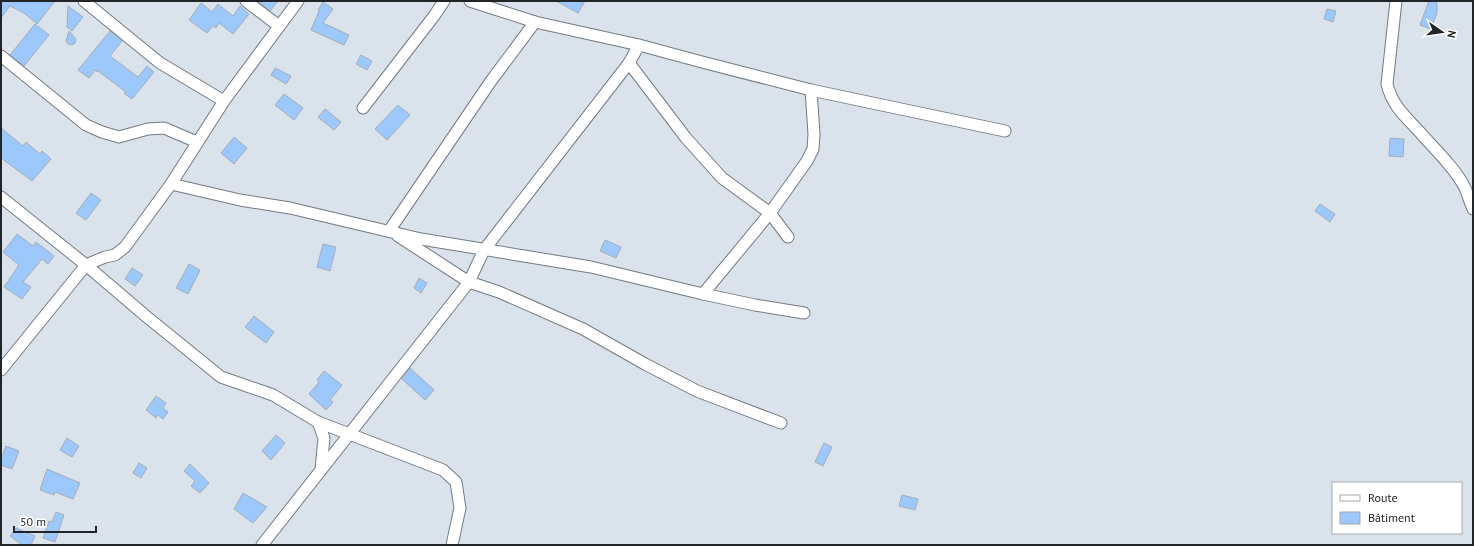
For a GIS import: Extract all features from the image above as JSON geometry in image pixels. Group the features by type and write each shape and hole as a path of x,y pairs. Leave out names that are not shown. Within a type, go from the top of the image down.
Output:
{"street":[{"path":"84,1 160,63 224,101"},
{"path":"246,1 279,26"},
{"path":"1,370 86,265 105,257 115,255 125,248 171,184 224,101 298,1"},
{"path":"363,108 444,1"},
{"path":"470,1 535,22 639,44 811,90 1006,131"},
{"path":"1396,1 1387,84 1390,96 1397,108 1454,172 1465,187 1473,208"},
{"path":"389,231 491,81 535,22"},
{"path":"262,545 469,282 484,250 629,63 639,44"},
{"path":"1,56 86,124 102,132 119,137 148,129 164,128 197,142"},
{"path":"629,63 686,138 722,178 770,213 788,237"},
{"path":"703,294 770,213 807,162 813,149 814,134 811,90"},
{"path":"171,184 240,200 290,208 421,239 590,267 703,294 804,313"},
{"path":"1,196 221,377 273,395 318,422 444,470 456,482 460,508 452,545"},
{"path":"389,231 469,282 500,292 583,329 697,391 781,423"},
{"path":"318,422 324,438 324,453 320,473"}],"building":[{"path":"1,1 55,1 37,24 24,13 10,6 1,18"},
{"path":"258,1 278,1 270,11"},
{"path":"556,1 585,1 578,13"},
{"path":"1429,1 1437,1 1437,13 1431,29 1420,25"},
{"path":"323,2 333,9 323,23 349,35 344,45 311,30 319,11 318,10"},
{"path":"201,3 212,12 218,4 233,16 240,6 249,14 233,34 219,23 216,28 213,26 207,33 189,20"},
{"path":"68,6 83,17 72,31 67,27"},
{"path":"1327,9 1336,11 1333,22 1324,19"},
{"path":"35,24 49,35 24,66 10,55"},
{"path":"69,31 76,39 75,43 72,45 68,44 66,41"},
{"path":"110,31 122,41 110,56 138,77 147,66 154,72 132,99 124,93 126,92 98,71 95,70 89,78 78,70"},
{"path":"361,55 372,61 367,70 356,64"},
{"path":"275,68 291,76 286,84 271,75"},
{"path":"284,94 303,108 294,120 275,105"},
{"path":"398,105 410,115 387,140 375,129"},
{"path":"325,109 341,122 334,130 318,117"},
{"path":"1,128 23,146 26,142 40,154 42,151 51,159 32,181 1,158"},
{"path":"234,137 247,148 234,164 221,153"},
{"path":"1390,138 1404,139 1403,157 1389,156"},
{"path":"91,193 101,200 86,220 76,213"},
{"path":"1320,204 1335,214 1330,222 1315,211"},
{"path":"17,234 33,246 36,242 54,256 48,264 42,259 23,282 31,287 22,299 4,287 19,265 3,252"},
{"path":"605,240 621,247 616,258 600,251"},
{"path":"323,244 336,247 330,271 317,267"},
{"path":"189,264 200,270 188,294 176,288"},
{"path":"132,268 143,275 135,286 125,279"},
{"path":"419,278 427,283 421,293 414,288"},
{"path":"254,316 274,332 266,343 245,327"},
{"path":"410,368 434,390 425,400 402,379"},
{"path":"324,371 342,385 330,400 333,402 326,410 309,394 319,382 317,380"},
{"path":"156,396 166,403 163,408 168,412 163,419 158,415 156,418 146,410"},
{"path":"276,435 285,443 271,460 262,451"},
{"path":"67,438 79,446 72,457 60,450"},
{"path":"824,443 832,447 823,466 815,462"},
{"path":"6,446 19,451 12,469 1,465 1,459"},
{"path":"139,463 147,468 141,478 133,473"},
{"path":"190,464 209,483 200,493 191,486 195,481 184,471"},
{"path":"47,469 80,483 73,499 55,492 54,495 40,490"},
{"path":"243,493 267,507 253,523 234,509"},
{"path":"902,495 918,499 915,510 899,506"},
{"path":"56,512 64,515 55,542 43,538 49,521 52,522"},
{"path":"16,528 35,536 31,545 22,545 10,536"}]}
